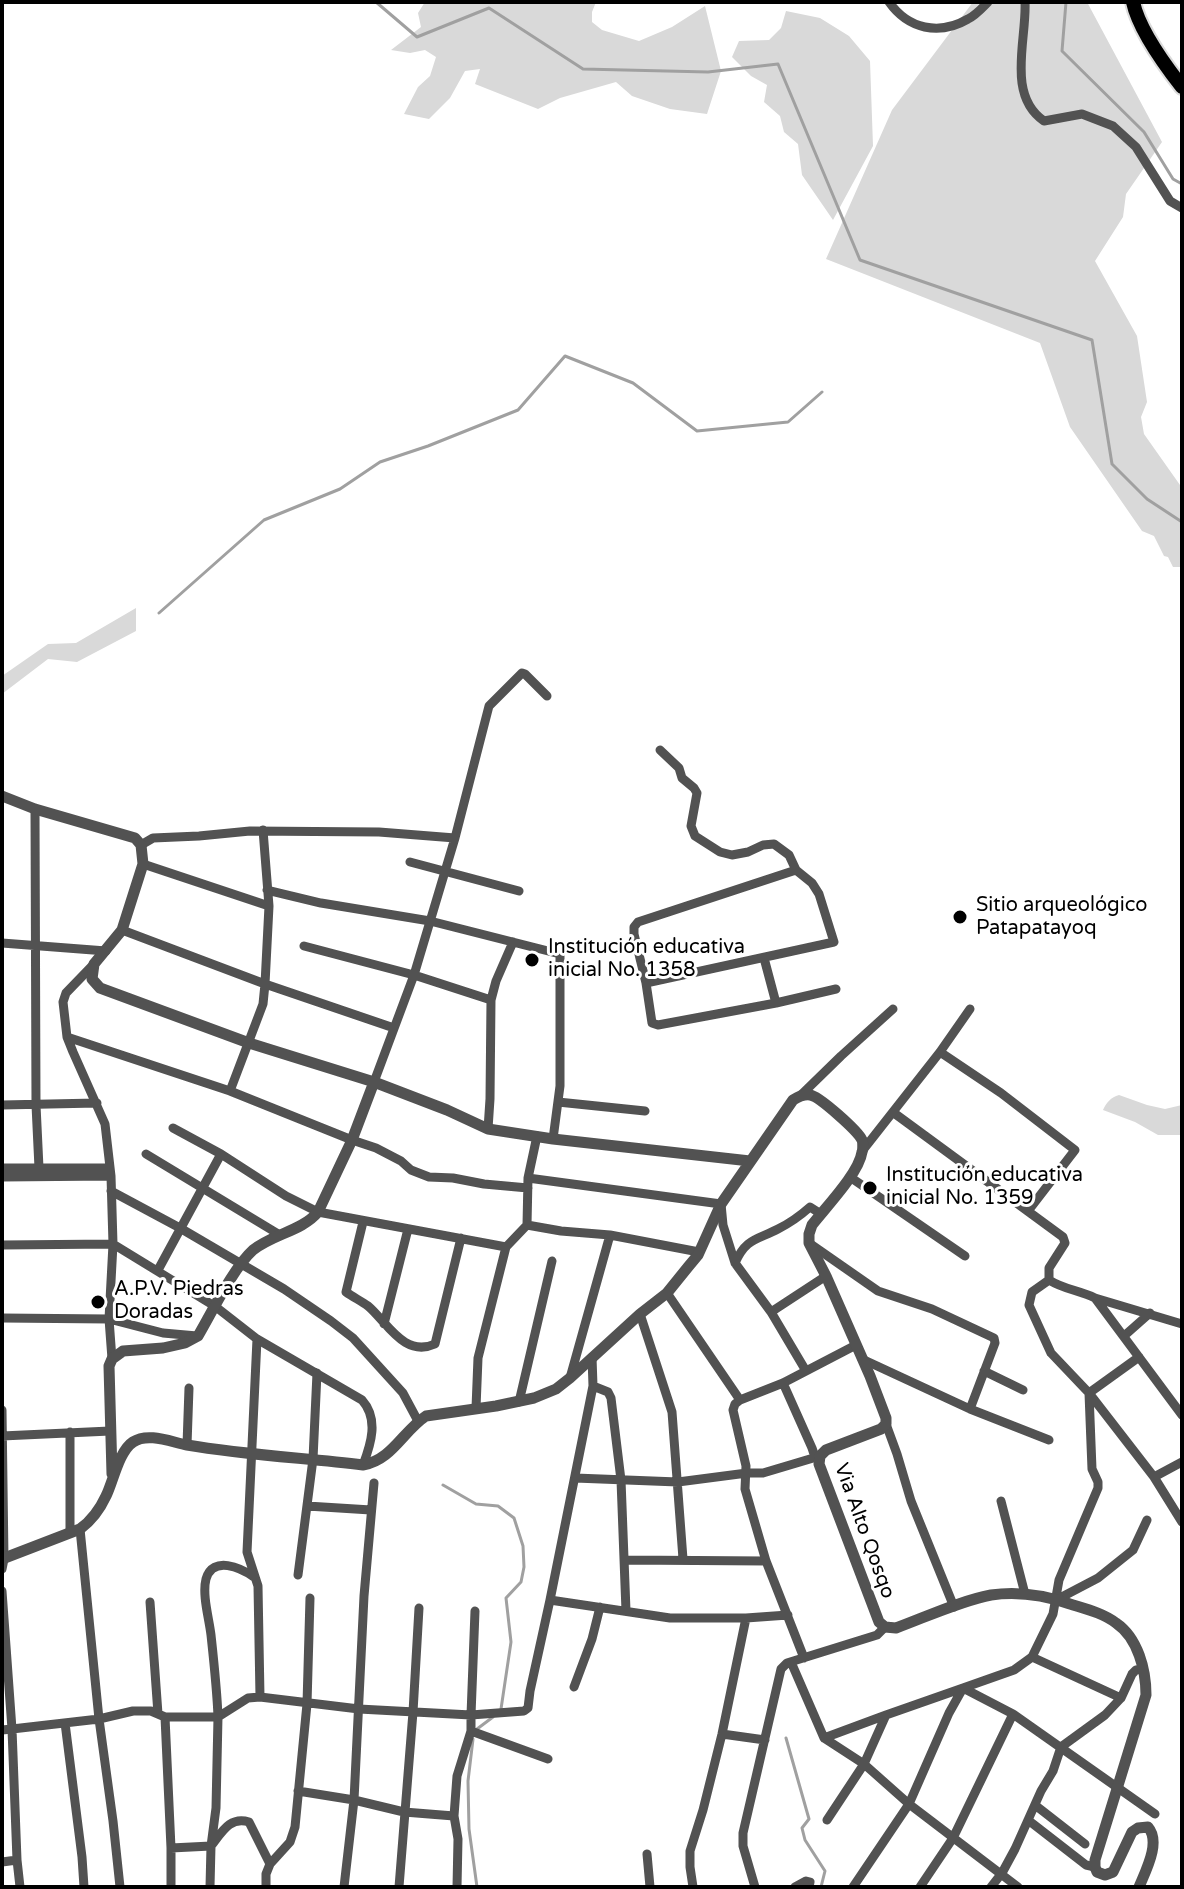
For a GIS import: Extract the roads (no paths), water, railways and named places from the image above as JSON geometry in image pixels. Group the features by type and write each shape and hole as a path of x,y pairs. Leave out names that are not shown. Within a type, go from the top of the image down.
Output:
{"main road":[{"path":"1133,2 1136,15 1149,38 1182,87"}],"street":[{"path":"889,2 898,15 917,26 946,28 970,19 988,2"},
{"path":"1025,2 1021,59 1024,90 1035,114 1044,121 1082,114 1113,126 1136,147 1170,201 1182,208"},
{"path":"112,1359 123,1351 163,1348 191,1341 198,1336 241,1264 253,1250 311,1221 318,1212 352,1140 414,975 455,838 489,706 522,673 547,696"},
{"path":"646,983 834,942 819,894 812,883 796,870 789,855 774,844 732,855 720,852 695,836 691,826 697,793 682,778 679,768 660,750"},
{"path":"2,796 35,809 135,838 141,845 143,864 122,930 66,993 63,1002 67,1037 105,1124 110,1172 113,1244 109,1319 112,1478"},
{"path":"35,809 39,1168"},
{"path":"141,845 153,838 263,830 379,832 455,838"},
{"path":"230,1091 263,1004 269,906 263,830"},
{"path":"410,862 519,891"},
{"path":"143,864 269,906"},
{"path":"796,870 638,922 633,931 652,1023 776,1003 836,989"},
{"path":"267,890 321,903 430,921 560,954 558,1102 553,1139"},
{"path":"122,930 394,1028"},
{"path":"488,1129 491,1000 513,942"},
{"path":"2,943 106,951"},
{"path":"304,946 414,975 491,1000"},
{"path":"764,958 776,1003"},
{"path":"94,964 92,979 100,988 249,1043 374,1082 488,1129 750,1161"},
{"path":"2,1410 3,1562 89,1522 102,1504 126,1449 141,1438 363,1465 380,1460 426,1416 519,1402 546,1394 570,1378 667,1293 699,1252 721,1204 793,1100 893,1009"},
{"path":"954,1607 911,1501 886,1418 809,1243 809,1234 812,1225 858,1165 863,1150 970,1009"},
{"path":"67,1037 230,1091 376,1148 411,1170 429,1177 484,1184 528,1183 721,1204"},
{"path":"940,1052 1001,1093 1075,1150 1028,1211"},
{"path":"801,1095 819,1099 846,1122 862,1140 863,1150"},
{"path":"558,1102 645,1111"},
{"path":"2,1105 97,1103"},
{"path":"894,1113 1063,1237 1065,1243 1049,1268 1049,1280"},
{"path":"173,1128 318,1212 506,1247"},
{"path":"476,1408 478,1358 506,1247 527,1225 528,1183 537,1136"},
{"path":"146,1154 280,1235"},
{"path":"158,1270 221,1154"},
{"path":"2,1168 110,1172"},
{"path":"2,1177 110,1172"},
{"path":"850,1177 965,1256"},
{"path":"111,1191 284,1289 353,1338 403,1393 418,1421"},
{"path":"721,1204 723,1225 735,1263 771,1312 806,1371"},
{"path":"735,1263 741,1250 756,1237 777,1230 810,1207 821,1214"},
{"path":"363,1222 346,1292 369,1307 395,1337 405,1343 428,1347 435,1344 461,1238"},
{"path":"527,1225 610,1235 699,1252"},
{"path":"384,1324 408,1229"},
{"path":"570,1378 610,1235"},
{"path":"809,1243 878,1291 932,1309 994,1338 995,1343 970,1409"},
{"path":"2,1245 113,1244 158,1270 216,1307 257,1339 362,1400 372,1415 372,1433 363,1465"},
{"path":"519,1402 552,1261"},
{"path":"771,1312 826,1276"},
{"path":"1049,1280 1062,1288 1182,1324"},
{"path":"1049,1280 1032,1292 1029,1305 1051,1353 1089,1393 1154,1477 1182,1522"},
{"path":"667,1293 740,1400"},
{"path":"1095,1298 1182,1415"},
{"path":"1124,1336 1150,1313"},
{"path":"640,1314 672,1412 683,1559"},
{"path":"2,1318 109,1319 163,1333 198,1336"},
{"path":"257,1339 247,1552 258,1586 260,1697"},
{"path":"804,1658 766,1561 745,1489 747,1473 733,1410 740,1400 783,1383 856,1345"},
{"path":"7,1730 99,1719 133,1711 151,1711 162,1716 218,1717 248,1698 260,1697 413,1712 471,1715 524,1711 528,1708 593,1386 592,1357"},
{"path":"1089,1393 1139,1357"},
{"path":"862,1359 970,1409 1049,1440"},
{"path":"984,1371 1023,1390"},
{"path":"298,1575 313,1459 317,1373"},
{"path":"575,1478 678,1482 763,1473 817,1457 783,1383"},
{"path":"593,1386 608,1392 611,1398 621,1480 626,1611"},
{"path":"187,1445 189,1388"},
{"path":"824,1738 1014,1670 1032,1657 1053,1614 1059,1580 1098,1488 1092,1469 1089,1393"},
{"name":"Via Alto Qosqo","path":"886,1424 881,1429 826,1450 817,1457 879,1622 885,1627 896,1628 990,1596 1025,1594 1040,1595 1102,1615 1116,1622 1130,1638 1146,1682 1143,1708 1095,1867"},
{"path":"3,1436 110,1431"},
{"path":"70,1432 75,1531 120,1887"},
{"path":"1154,1477 1182,1462"},
{"path":"344,1887 354,1800 364,1596 374,1483"},
{"path":"1001,1501 1025,1594"},
{"path":"307,1506 371,1510"},
{"path":"1056,1600 1098,1578 1133,1550 1147,1520"},
{"path":"624,1560 766,1561"},
{"path":"210,1887 218,1717 206,1580 215,1568 225,1564 234,1565 255,1577"},
{"path":"2,1591 7,1730 20,1887"},
{"path":"266,1887 270,1864 290,1842 295,1827 307,1704 310,1598"},
{"path":"550,1600 670,1618 788,1615"},
{"path":"150,1602 162,1716 171,1887"},
{"path":"574,1687 600,1607"},
{"path":"399,1887 419,1608"},
{"path":"457,1887 458,1839 454,1816 457,1776 471,1731 475,1611"},
{"path":"693,1887 690,1851 722,1734 746,1618"},
{"path":"755,1887 743,1846 743,1833 781,1669 791,1662 877,1635 885,1627"},
{"path":"1032,1657 1121,1698"},
{"path":"791,1662 824,1738 864,1764 909,1804 1018,1887"},
{"path":"991,1887 1002,1873 1053,1771 1061,1747 1105,1715 1121,1698 1132,1674 1143,1669"},
{"path":"963,1688 1013,1714 1155,1814"},
{"path":"853,1887 909,1804 963,1688"},
{"path":"920,1887 953,1838 1013,1714"},
{"path":"827,1820 864,1764 886,1715"},
{"path":"65,1723 84,1887"},
{"path":"471,1731 548,1759"},
{"path":"722,1734 765,1740"},
{"path":"298,1791 404,1812 454,1816"},
{"path":"1035,1805 1085,1844"},
{"path":"171,1848 211,1846 230,1823 241,1819 249,1822 270,1864"},
{"path":"1028,1820 1102,1874 1113,1872 1132,1832 1148,1827 1154,1843 1139,1887"},
{"path":"647,1854 650,1887"},
{"path":"2,1862 17,1860"},
{"path":"795,1887 806,1881 810,1882 809,1887"}],"waterway":[{"path":"376,2 417,37 489,8 583,69 708,72 778,64 860,260 1092,340 1112,464 1147,499 1182,522"},
{"path":"1066,2 1062,51 1144,132 1173,179 1182,184"},
{"path":"159,613 264,520 340,489 380,462 518,410 565,356 633,383 697,431 788,422 822,392"},
{"path":"443,1485 476,1504 498,1506 514,1518 523,1546 521,1582 506,1598 511,1642 501,1709"},
{"path":"477,1729 493,1717"},
{"path":"786,1738 809,1819 802,1828 805,1840 825,1871 821,1887"},
{"path":"473,1739 468,1781 469,1829 477,1887"}],"place":[{"name":"Sitio arqueológico Patapatayoq","path":"960,917"},
{"name":"Institución educativa inicial No. 1358","path":"532,960"},
{"name":"Institución educativa inicial No. 1359","path":"870,1188"},
{"name":"A.P.V. Piedras Doradas","path":"98,1302"}]}
